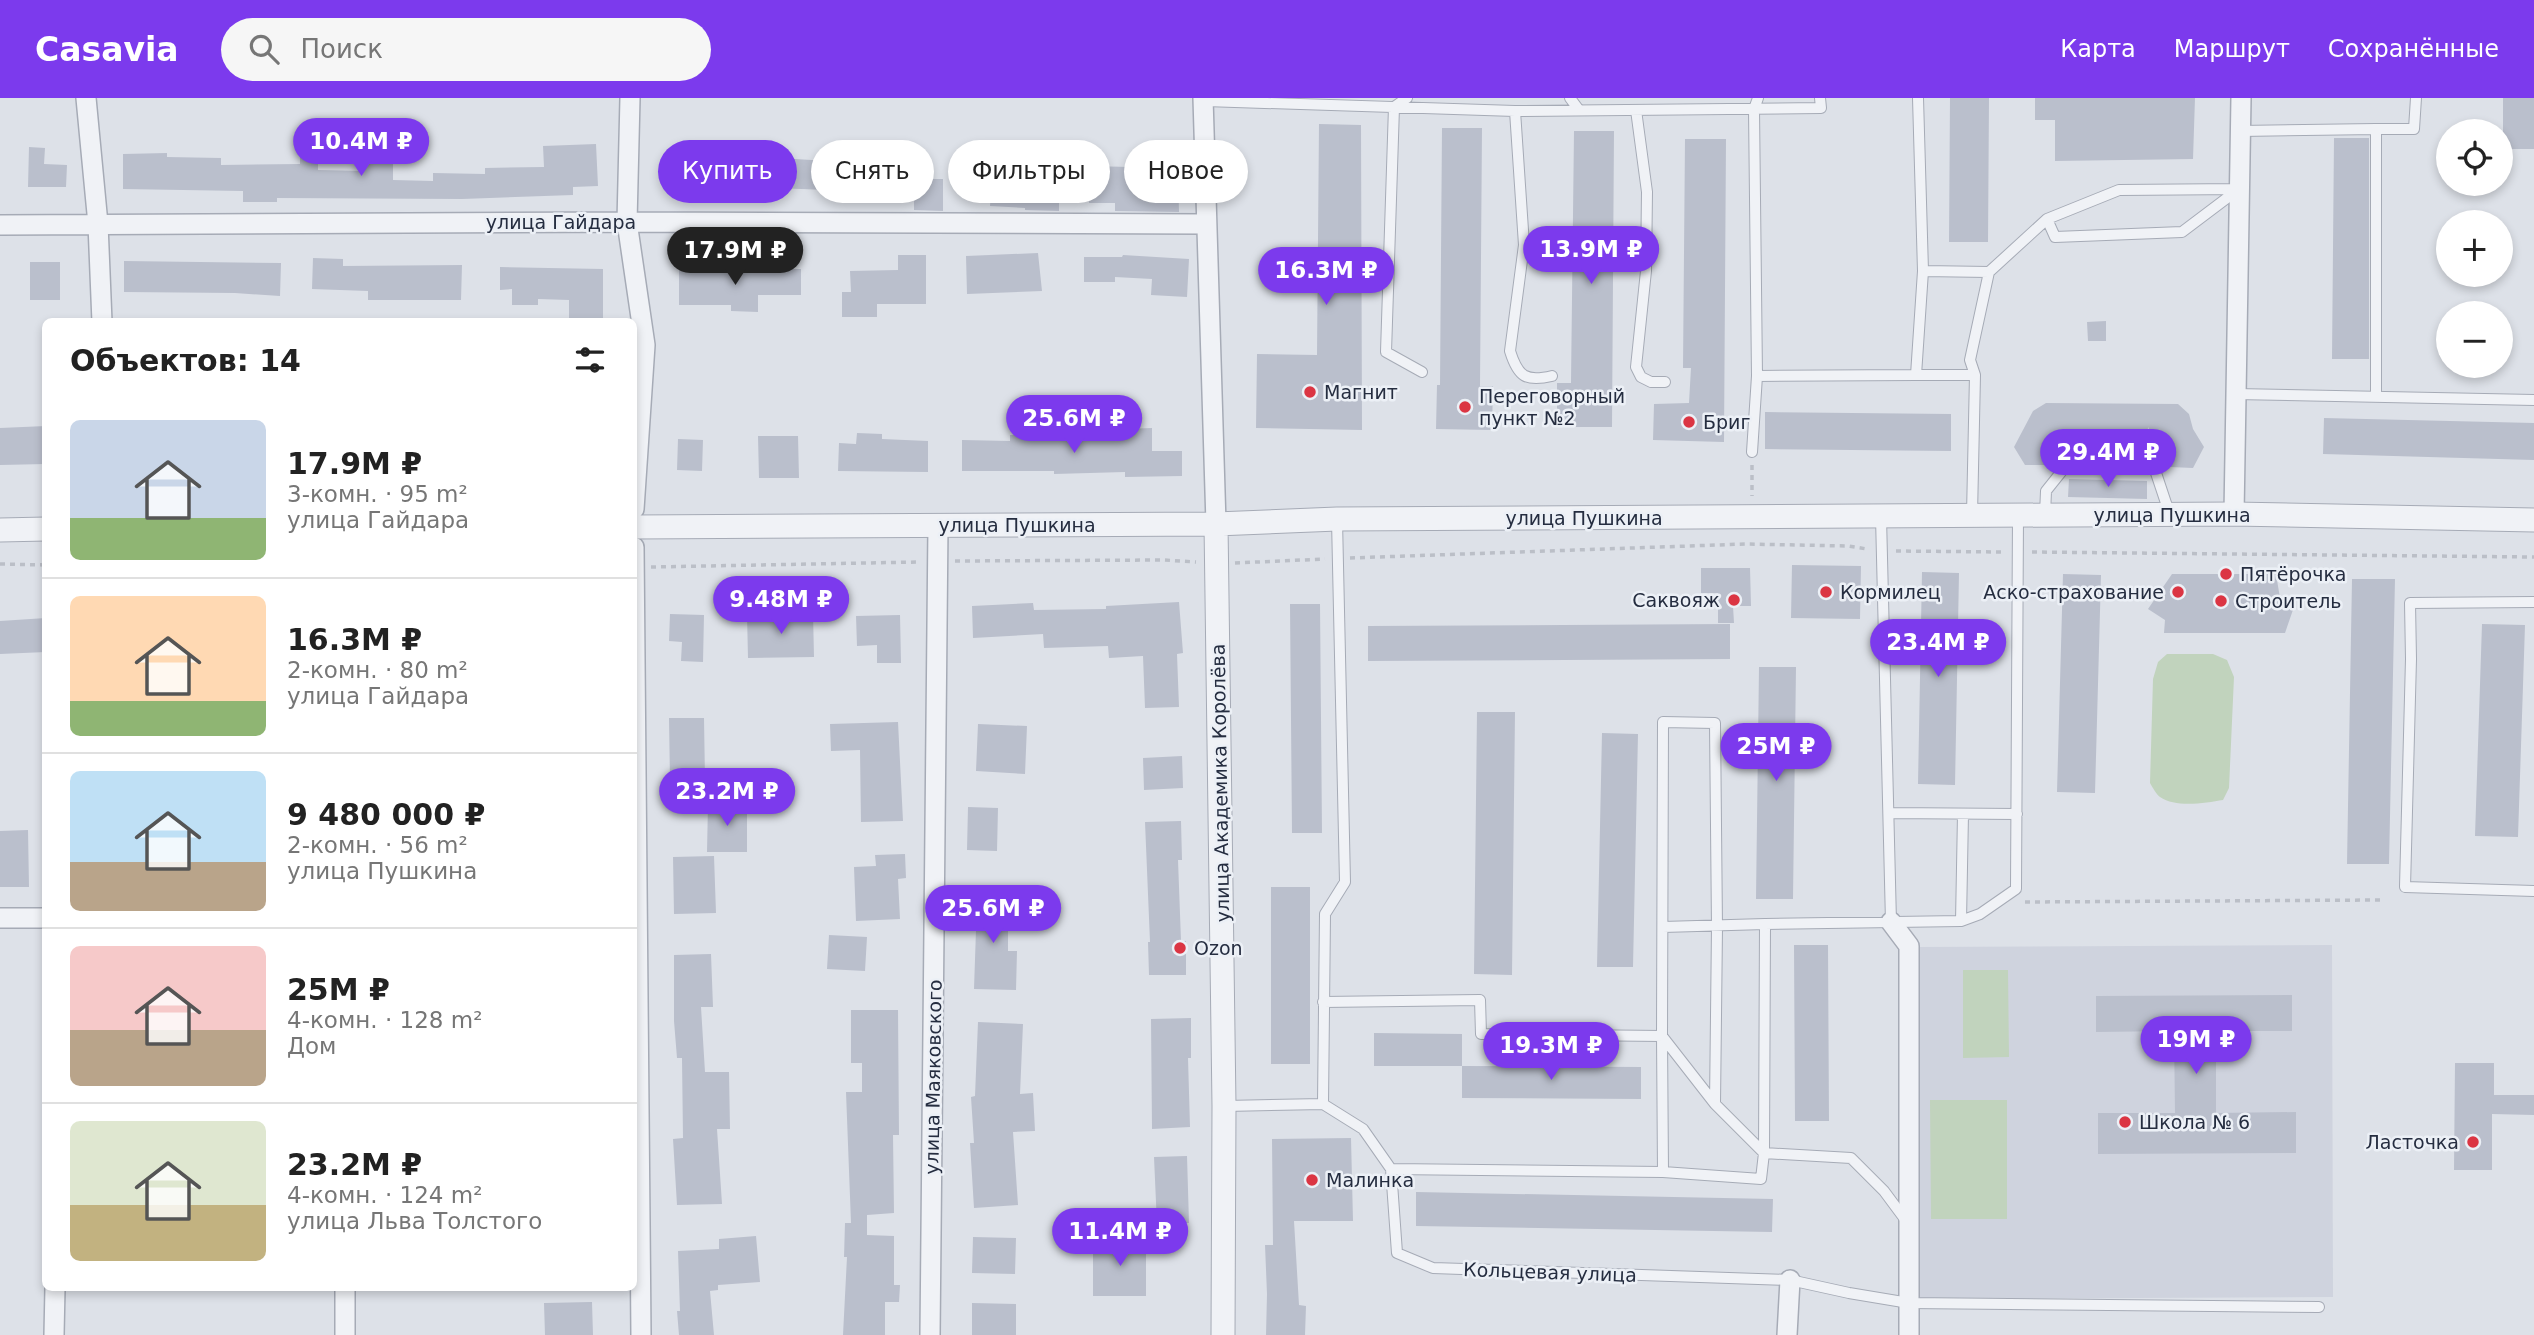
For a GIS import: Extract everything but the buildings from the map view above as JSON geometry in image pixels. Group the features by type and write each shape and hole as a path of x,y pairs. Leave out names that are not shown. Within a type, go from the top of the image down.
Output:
{"street":[{"path":"86,98 98,224 102,318"},
{"path":"630,98 628,222 645,345 637,464"},
{"path":"2234,514 2241,98"},
{"path":"1204,99 1216,524"},
{"name":"улица Гайдара","path":"0,225 628,222 1206,224"},
{"name":"улица Пушкина","path":"637,527 2170,514 2534,520"},
{"name":"улица Академика Королёва","path":"1216,524 1224,1106 1223,1335"},
{"name":"улица Маяковского","path":"930,1335 938,525"},
{"path":"0,530 42,529"},
{"path":"637,824 641,1335"},
{"path":"0,918 42,918"},
{"path":"1891,922 1909,946 1909,1335"},
{"path":"1787,1335 1790,1279"},
{"path":"54,1335 55,1291"},
{"path":"345,1291 345,1335"}],"lane":[{"path":"1394,107 1407,98"},
{"path":"1570,98 1579,110"},
{"path":"1752,452 1756,376 1754,109 1758,98"},
{"path":"1204,99 1515,111 1821,108 1821,98"},
{"path":"1916,375 1923,271 1918,98"},
{"path":"2240,131 2414,129 2416,98"},
{"path":"1394,107 1386,352 1422,372"},
{"path":"1636,110 1647,192 1646,271 1636,367 1641,377 1651,382 1665,382"},
{"path":"1515,111 1524,245 1510,351 1514,364 1522,374 1535,380 1552,376"},
{"path":"2376,128 2376,396"},
{"path":"2047,219 2055,237 2182,232 2239,189"},
{"path":"1972,516 1975,374 1970,360 1989,272 2047,219 2119,191 2239,189"},
{"path":"1923,271 1989,272"},
{"path":"1756,376 1975,374"},
{"path":"2235,394 2534,400"},
{"path":"2045,515 2046,491 2066,466 2154,467 2170,514"},
{"path":"1663,927 1961,921 1980,914 2016,889 2018,515"},
{"path":"1881,516 1891,922"},
{"path":"1323,1104 1325,914 1345,881 1337,519"},
{"path":"2534,602 2410,603 2411,659 2404,887 2534,891"},
{"path":"1662,1172 1662,722 1715,723 1715,1104"},
{"path":"1889,813 2017,814"},
{"path":"1961,921 1963,814"},
{"path":"1224,1106 1323,1104 1363,1129 1391,1169 1662,1172 1761,1179 1764,1153 1765,924"},
{"path":"1323,1002 1480,1000 1481,1034 1662,1036"},
{"path":"1662,1036 1715,1104 1764,1153 1851,1158 1884,1191 1910,1227"},
{"name":"Кольцевая улица","path":"1391,1169 1397,1253 1433,1268 1790,1279"},
{"path":"1790,1279 1909,1303 2319,1307"}],"path":[{"path":"1752,452 1752,517"},
{"path":"637,568 939,561 1164,560 1217,564 1745,544 1848,546 1883,551 2534,557"},
{"path":"0,565 42,565"},
{"path":"1998,902 2381,900"}],"shaded area":[{"name":"Школа № 6","path":"2332,945 2333,1297 1919,1299 1917,947"}],"green space":[{"path":"2167,654 2213,654 2227,660 2234,677 2229,788 2223,800 2174,803 2160,797 2150,783 2153,679 2158,662"},
{"path":"1963,970 2008,970 2009,1057 1963,1058"},
{"path":"1930,1100 2007,1100 2007,1219 1931,1219"}],"place":[{"name":"Магнит","path":"1310,392"},
{"name":"Переговорный пункт №2","path":"1465,407"},
{"name":"Бриг","path":"1689,422"},
{"name":"Пятёрочка","path":"2226,574"},
{"name":"Кормилец","path":"1826,592"},
{"name":"Аско-страхование","path":"2178,592"},
{"name":"Саквояж","path":"1734,600"},
{"name":"Строитель","path":"2221,601"},
{"name":"Ozon","path":"1180,948"},
{"name":"Школа № 6","path":"2125,1122"},
{"name":"Ласточка","path":"2473,1142"},
{"name":"Малинка","path":"1312,1180"}]}
